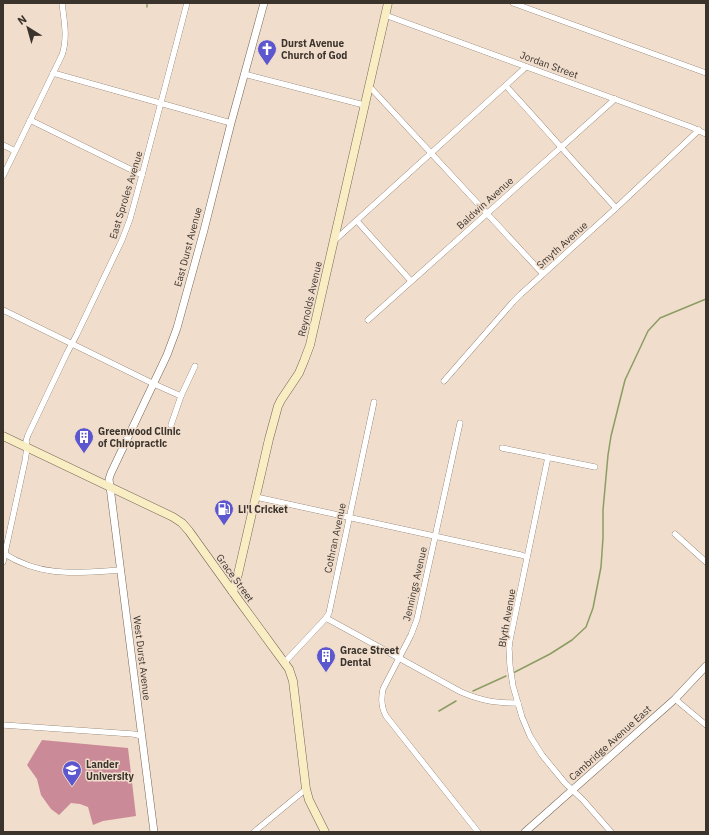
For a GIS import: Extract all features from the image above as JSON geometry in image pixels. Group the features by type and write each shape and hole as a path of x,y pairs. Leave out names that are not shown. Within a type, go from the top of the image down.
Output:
{"main road":[{"name":"Reynolds Avenue","path":"233,592 278,406 299,373 307,353 388,3"},
{"name":"Grace Street","path":"3,436 173,517 182,523 189,531 289,669 293,681 306,789 309,800 325,832"}],"street":[{"path":"3,176 62,55 65,44 65,28 62,3"},
{"name":"East Sproles Avenue","path":"3,562 25,461 27,448 26,441 122,240 130,219 187,3"},
{"name":"East Durst Avenue","path":"110,488 109,479 111,473 154,384 177,328 264,3"},
{"path":"513,3 706,73"},
{"name":"Jordan Street","path":"385,15 700,130 706,134"},
{"path":"332,243 526,67"},
{"path":"53,73 231,123"},
{"path":"244,74 364,105"},
{"path":"369,86 543,274"},
{"path":"506,86 616,208"},
{"name":"Baldwin Avenue","path":"368,320 615,99"},
{"path":"30,120 142,175"},
{"name":"Smyth Avenue","path":"444,381 513,302 700,130"},
{"path":"3,145 15,152"},
{"path":"357,221 411,281"},
{"path":"3,310 181,396"},
{"path":"171,425 181,396 195,366"},
{"name":"Cothran Avenue","path":"284,662 329,613 374,402"},
{"name":"Jennings Avenue","path":"460,423 417,619 411,635 383,691 382,703 385,714 478,832"},
{"path":"502,448 596,467"},
{"name":"Blyth Avenue","path":"548,457 510,648 511,676 526,727 534,744 560,777 583,800 611,832"},
{"name":"West Durst Avenue","path":"110,488 154,832"},
{"path":"256,497 527,557"},
{"path":"675,534 706,562"},
{"path":"4,554 13,560 28,566 59,572 70,573 121,570"},
{"path":"326,618 461,692 494,703 518,703"},
{"name":"Cambridge Avenue East","path":"525,832 675,699 706,666"},
{"path":"675,699 706,725"},
{"path":"3,725 134,734 142,736"},
{"path":"254,832 306,789"}],"shaded area":[{"path":"42,740 128,748 136,816 103,821 93,825 88,807 71,803 59,815 51,809 41,795 37,779 27,765"}],"waterway":[{"path":"513,673 550,654 572,640 586,627 593,608 601,567 603,510 608,455 611,436 625,380 648,331 660,318 706,299"},
{"path":"473,691 506,676"},
{"path":"439,711 456,701"}],"place":[{"name":"Durst Avenue Church of God","path":"267,66"},
{"name":"Greenwood Clinic of Chiropractic","path":"84,454"},
{"name":"Li'l Cricket","path":"224,526"},
{"name":"Grace Street Dental","path":"326,673"},
{"name":"Lander University","path":"72,787"}]}
